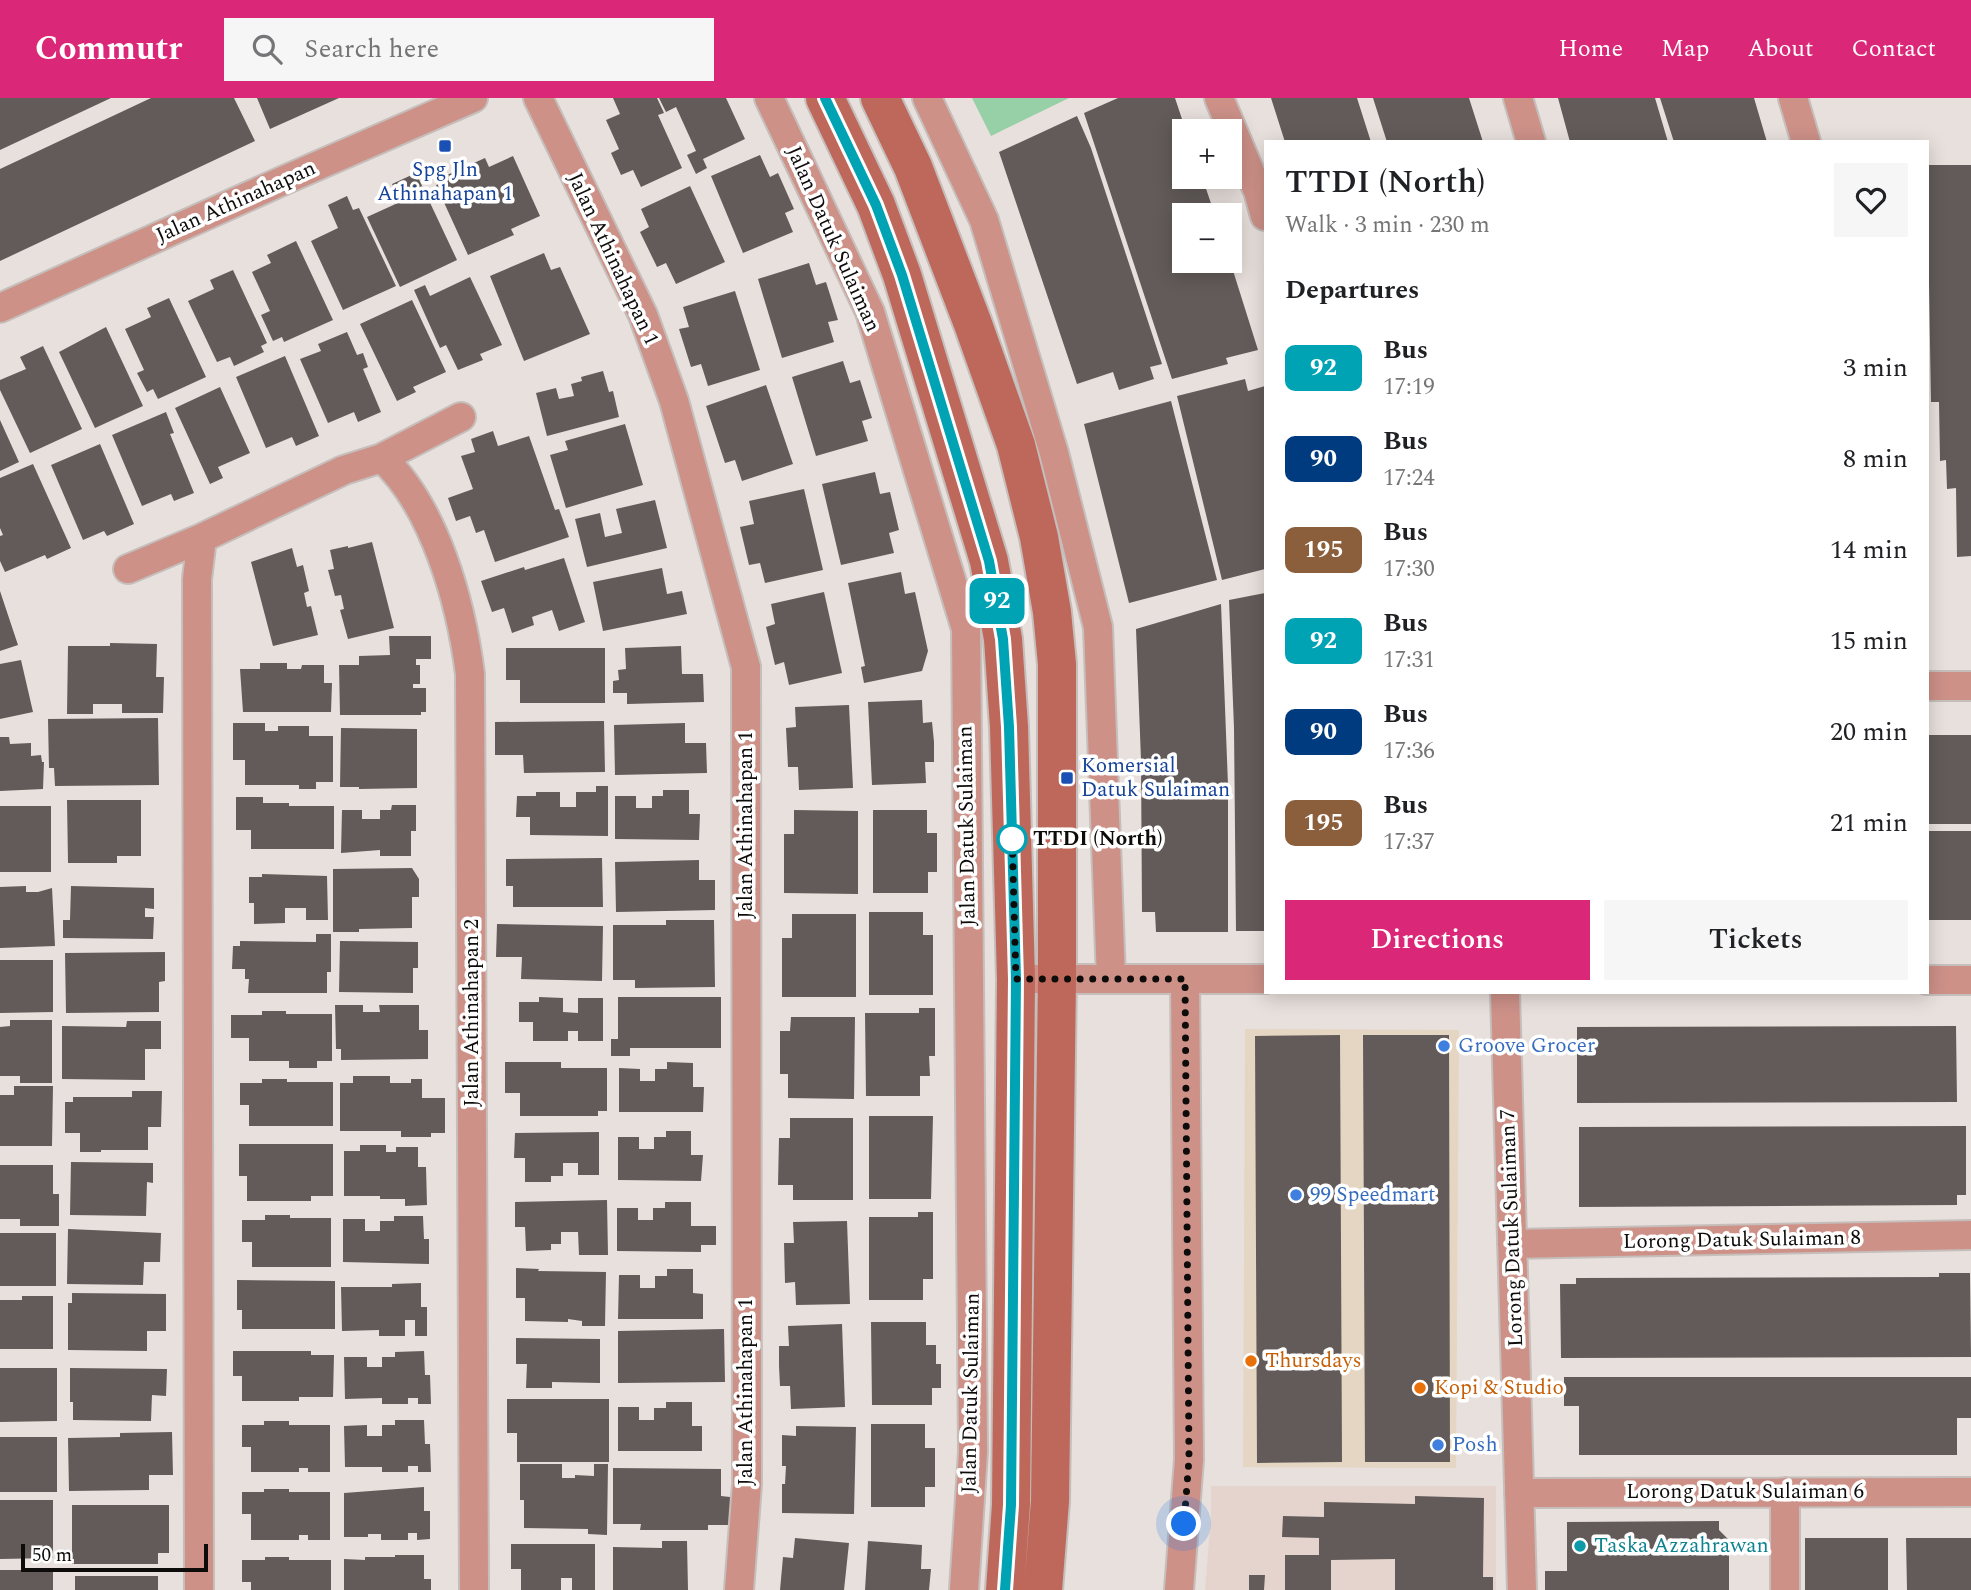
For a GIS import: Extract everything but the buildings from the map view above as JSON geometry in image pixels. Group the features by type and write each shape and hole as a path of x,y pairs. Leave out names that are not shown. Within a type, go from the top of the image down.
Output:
{"main road":[{"name":"Jalan Datuk Sulaiman","path":"825,98 876,205 902,275 989,561 1003,639 1009,727 1016,979 1011,1505 1005,1590"},
{"path":"880,98 913,167 1016,445 1039,537 1052,612 1057,664 1056,979 1050,1501 1043,1590"},
{"path":"946,417 963,431 978,435 988,429 991,414 973,324"}],"street":[{"name":"Jalan Athinahapan","path":"0,308 280,181 473,98"},
{"name":"Jalan Athinahapan 1","path":"538,98 643,315 674,401 746,667 747,1484 739,1590"},
{"name":"Jalan Datuk Sulaiman","path":"769,98 870,313 966,629 973,1452 964,1590"},
{"path":"927,98 984,219 1054,453 1098,627 1111,979"},
{"path":"1219,98 1258,191 1264,212"},
{"path":"1518,98 1530,140"},
{"path":"1793,98 1805,140"},
{"path":"128,569 202,538 344,470 382,457 461,417"},
{"name":"Jalan Athinahapan 2","path":"382,457 419,503 436,540 466,637 471,674 474,1590"},
{"path":"199,1590 197,579 202,538"},
{"path":"1929,686 1971,686"},
{"path":"1016,979 1264,979"},
{"path":"1179,1590 1189,1459 1185,979"},
{"path":"1929,980 1971,980"},
{"name":"Lorong Datuk Sulaiman 7","path":"1505,994 1522,1590"},
{"name":"Lorong Datuk Sulaiman 8","path":"1512,1244 1971,1235"},
{"path":"1785,1492 1785,1590"},
{"name":"Lorong Datuk Sulaiman 6","path":"1519,1493 1971,1492"}],"shaded area":[{"path":"1245,1029 1459,1030 1456,1468 1243,1467"},
{"path":"1211,1486 1496,1486 1496,1590 1205,1590"}],"green space":[{"path":"972,98 1069,98 991,136"}],"bus line":[{"name":"92","path":"825,98 876,205 902,275 989,561 1003,639 1009,727 1016,979 1011,1505 1005,1590"}],"place":[{"name":"Spg Jln Athinahapan 1","path":"445,146"},
{"name":"Komersial Datuk Sulaiman","path":"1067,778"},
{"name":"TTDI (North)","path":"1012,839"},
{"name":"Groove Grocer","path":"1444,1046"},
{"name":"99 Speedmart","path":"1296,1195"},
{"name":"Thursdays","path":"1251,1361"},
{"name":"Kopi & Studio","path":"1420,1388"},
{"name":"Posh","path":"1438,1445"},
{"name":"Taska Azzahrawan","path":"1580,1546"}],"route":[{"path":"1012,839 1012,834 1016,979 1185,979 1189,1459 1184,1524"}]}
